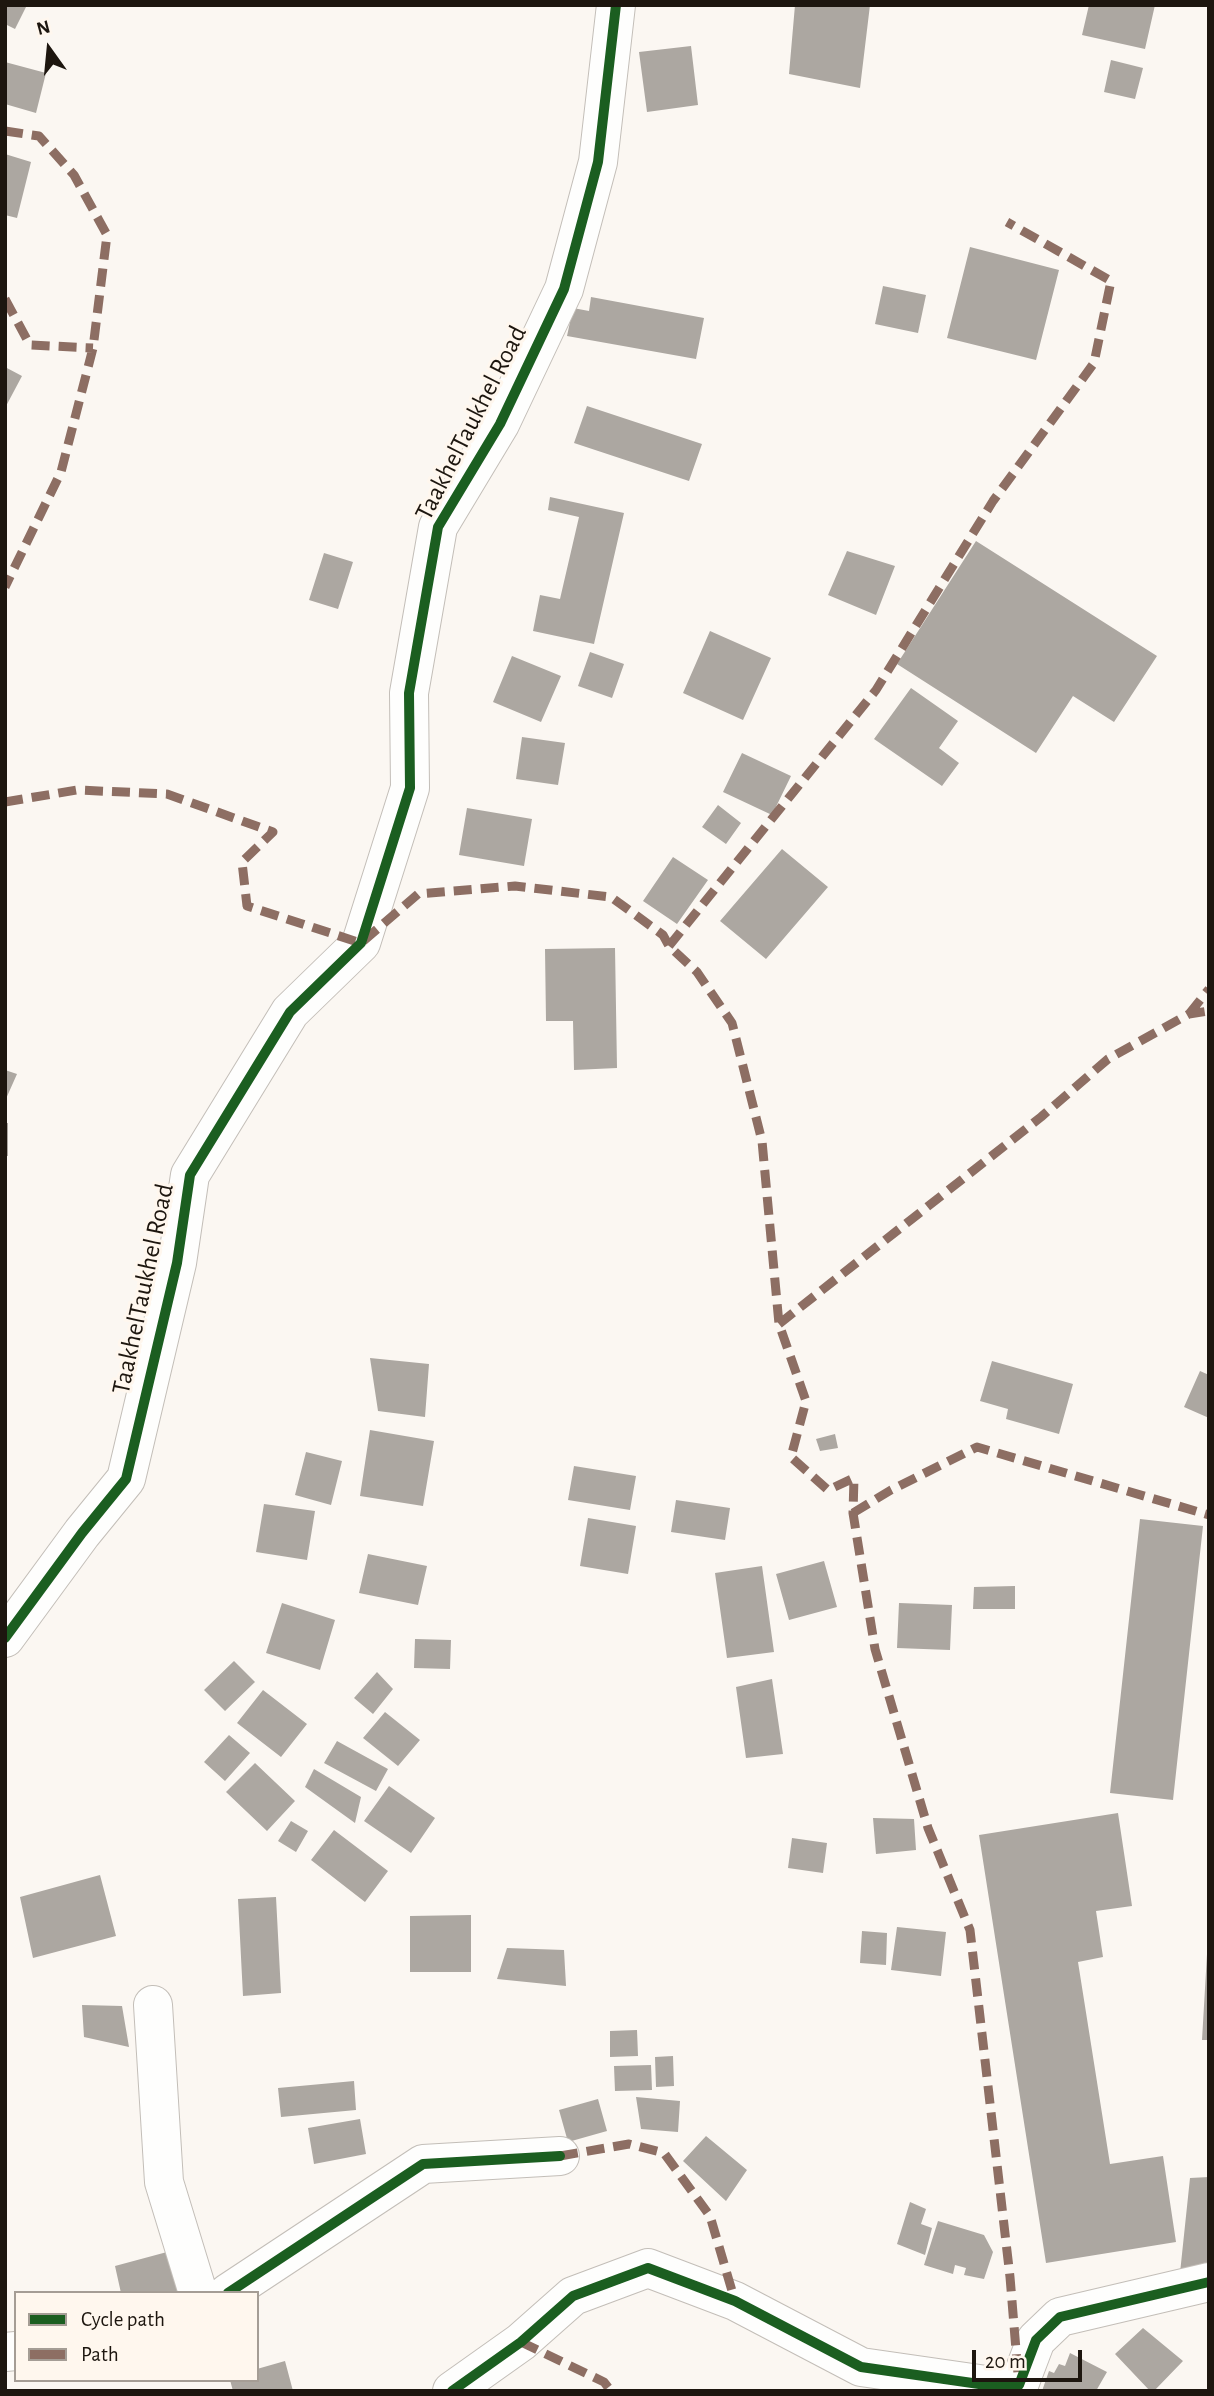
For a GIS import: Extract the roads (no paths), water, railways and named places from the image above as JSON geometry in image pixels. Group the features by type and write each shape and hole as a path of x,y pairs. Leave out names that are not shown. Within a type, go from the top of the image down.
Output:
{"street":[{"name":"TaakhelTaukhel Road","path":"5,1638 82,1533 126,1479 177,1263 190,1175 290,1012 361,943 410,788 408,693 438,527 500,424 564,289 598,162 616,5"},
{"path":"153,2005 164,2182 197,2291"},
{"path":"231,2291 424,2164 560,2156"},
{"path":"452,2391 522,2342 573,2296 648,2268 735,2301 861,2367 1000,2387 1019,2385 1036,2340 1060,2317 1209,2282"}]}
